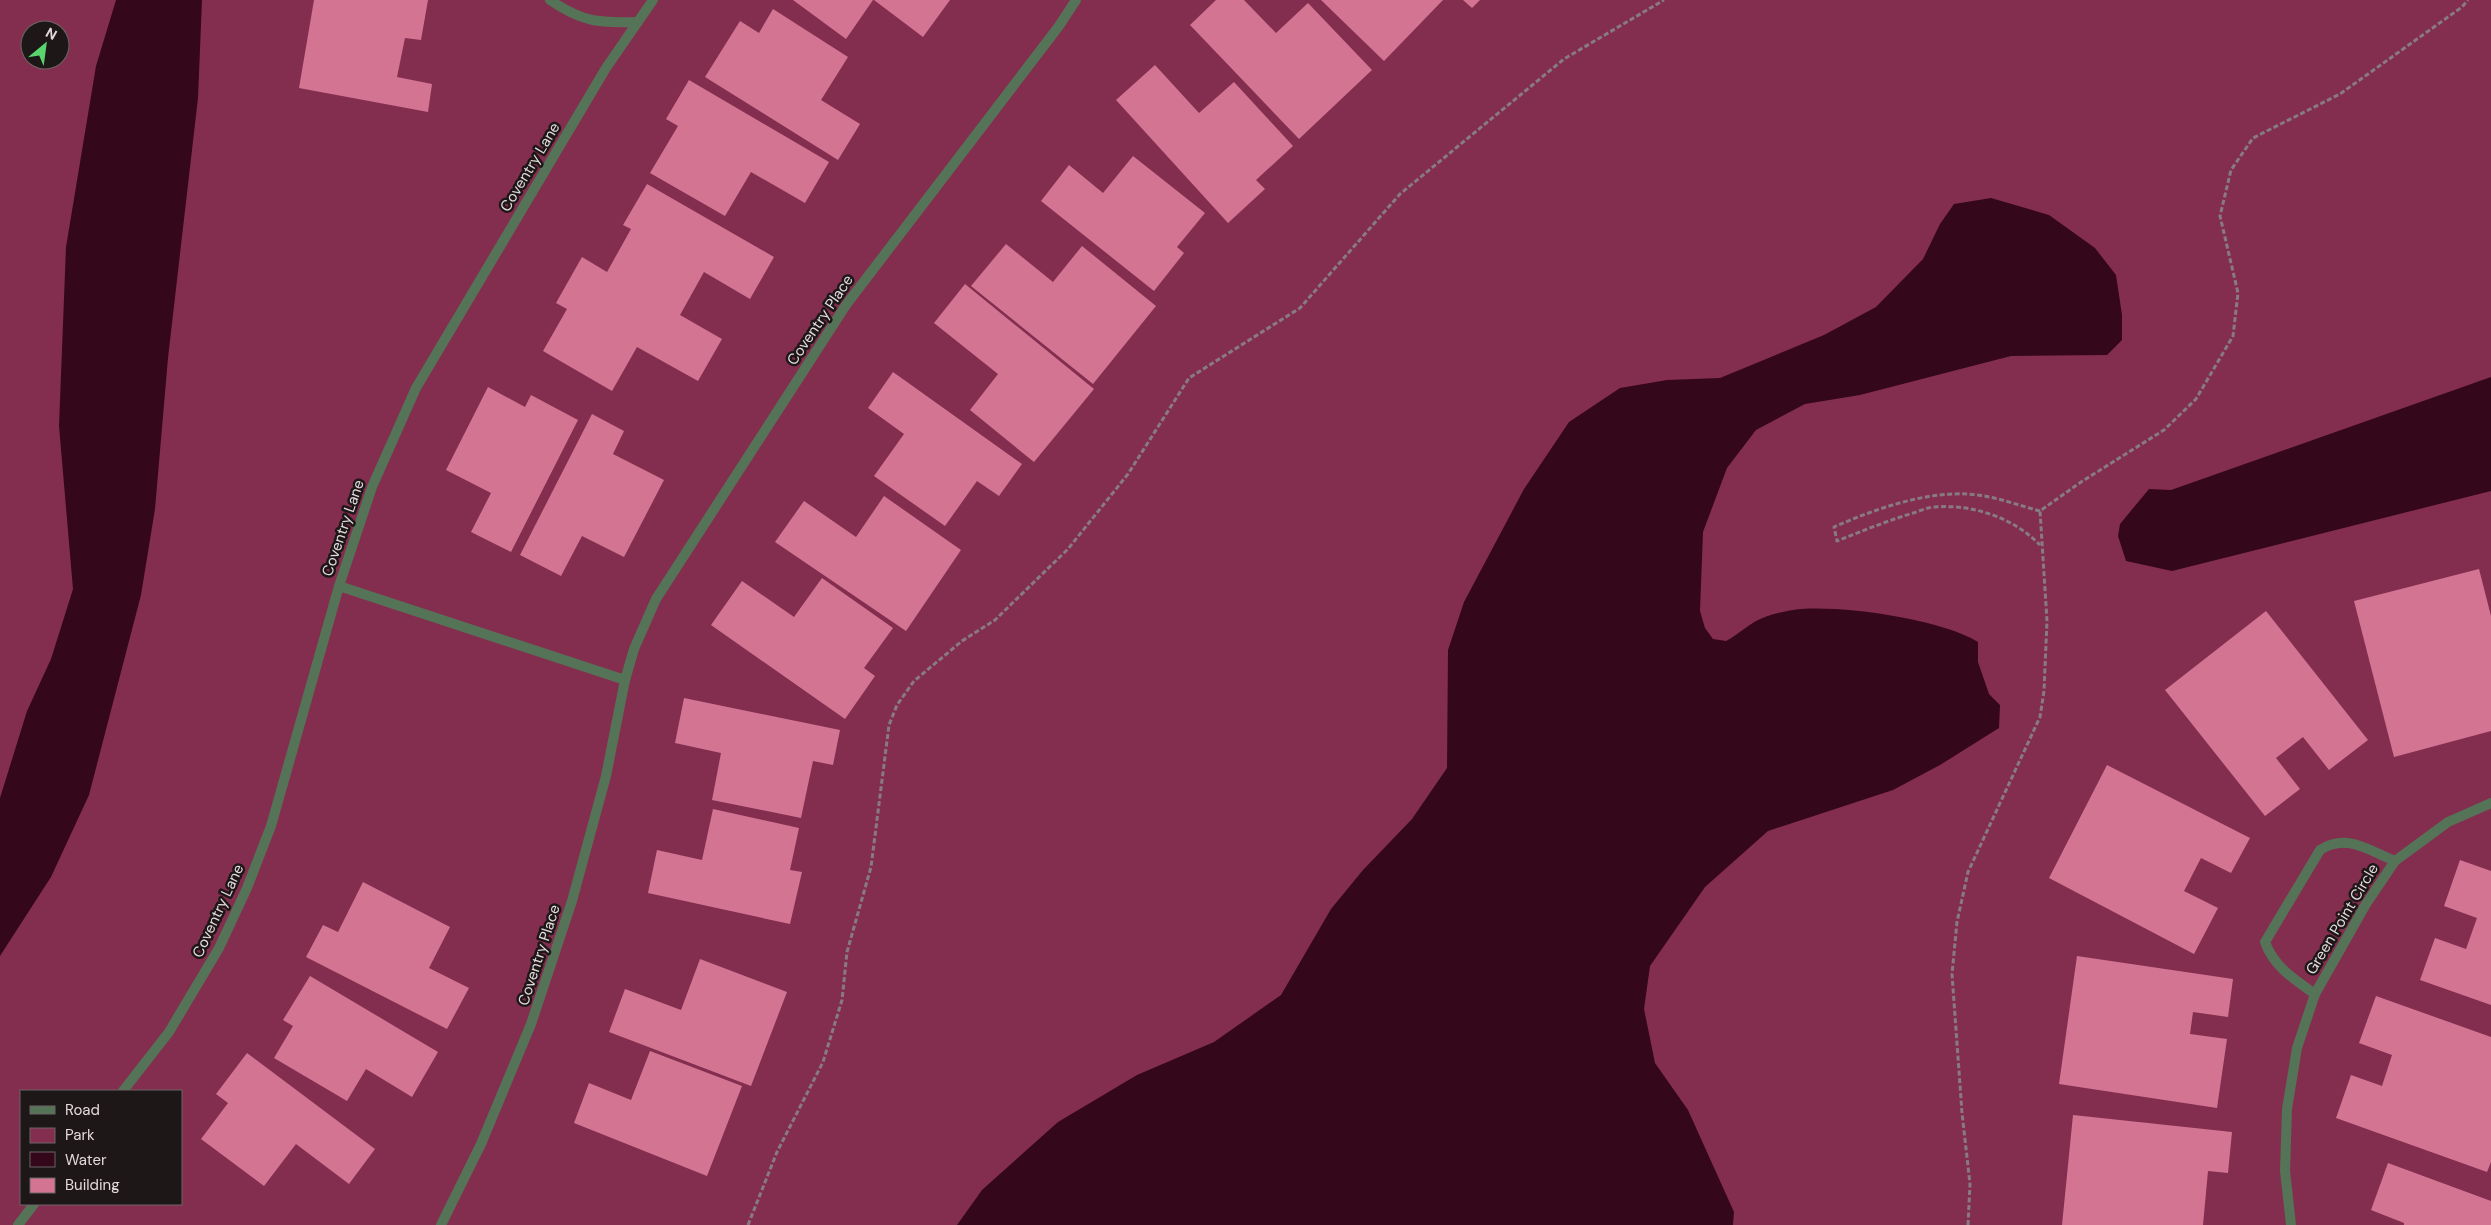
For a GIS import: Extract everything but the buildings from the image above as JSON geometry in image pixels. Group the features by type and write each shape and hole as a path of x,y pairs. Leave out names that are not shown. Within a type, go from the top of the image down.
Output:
{"street":[{"path":"550,0 573,15 599,22 636,22"},
{"name":"Coventry Lane","path":"124,1090 169,1032 220,948 248,888 271,826 339,586 372,487 416,388 606,68 653,0"},
{"name":"Coventry Place","path":"441,1225 481,1144 534,1015 572,901 606,776 625,680 634,649 656,599 846,305 1059,26 1076,0"},
{"path":"339,586 625,680"},
{"name":"Green Point Circle","path":"2291,1225 2285,1171 2287,1109 2297,1048 2315,994 2366,904 2394,861 2448,822 2491,803"},
{"name":"Green Point Circle","path":"2315,994 2281,969 2270,955 2265,942 2320,850 2333,842 2347,842 2394,861"},
{"path":"18,1225 33,1205"}],"path":[{"path":"748,1225 777,1152 823,1062 842,1000 847,952 871,867 889,725 897,705 914,681 962,641 995,620 1068,549 1128,474 1189,378 1300,308 1400,194 1564,59 1664,0"},
{"path":"2040,511 2081,482 2164,430 2196,399 2233,336 2238,293 2220,216 2231,170 2253,138 2340,94 2462,7 2468,0"},
{"path":"2040,511 1983,495 1926,496 1861,515 1834,527 1837,541 1895,518 1934,506 1966,509 1998,516 2026,530 2041,545"},
{"path":"1968,1225 1970,1184 1962,1113 1952,974 1957,922 1968,872 2040,717 2044,691 2047,620 2040,511"}],"green space":[{"path":"0,0 2491,0 2491,1225 0,1225"}],"water":[{"path":"116,0 202,0 198,98 168,358 155,509 141,595 89,795 51,877 0,956 0,798 27,711 51,659 73,589 59,426 66,247 96,66"},
{"path":"1991,198 2049,215 2095,248 2116,275 2122,315 2122,340 2107,355 2011,356 1860,395 1805,404 1756,430 1727,468 1703,532 1700,611 1705,628 1713,639 1726,641 1760,619 1778,613 1802,609 1867,612 1917,621 1941,627 1978,642 1978,662 1989,694 2000,705 1999,728 1940,765 1893,790 1768,831 1705,887 1650,966 1644,1009 1655,1063 1688,1110 1734,1212 1733,1225 957,1225 982,1190 1058,1122 1137,1075 1214,1042 1281,995 1331,909 1363,870 1412,819 1447,768 1448,650 1464,602 1524,489 1569,422 1620,388 1667,380 1720,378 1824,335 1876,307 1923,259 1940,224 1954,204"},
{"path":"2491,377 2491,491 2172,571 2126,561 2118,536 2120,524 2149,489 2171,490"}]}
